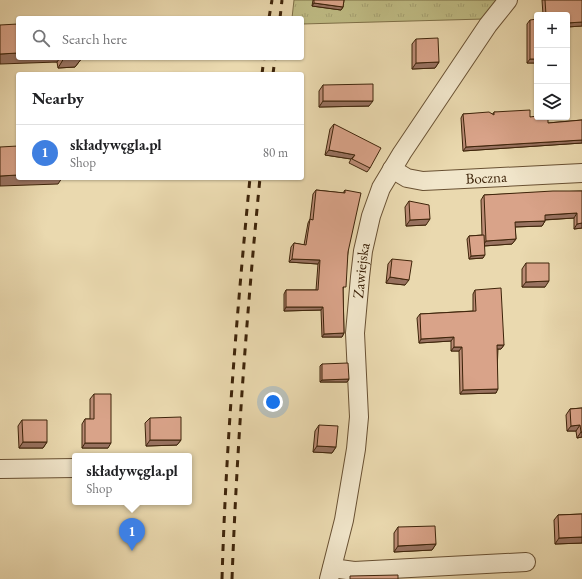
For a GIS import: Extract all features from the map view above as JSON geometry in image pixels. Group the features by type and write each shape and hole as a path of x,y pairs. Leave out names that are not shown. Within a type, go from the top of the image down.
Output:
{"street":[{"name":"Zawiejska","path":"330,574 344,520 356,449 359,417 355,333 364,251 376,202 381,188 417,129 488,25 508,0"},
{"name":"Boczna","path":"392,169 407,178 423,181 582,173"},
{"path":"0,469 72,468"},
{"path":"330,574 354,571 526,562"}],"green space":[{"path":"294,0 499,0 484,19 304,24 304,16 292,16"}],"building":[{"path":"314,0 344,0 343,7 314,3"},
{"path":"545,0 582,0 582,22 570,23 570,12 546,12"},
{"path":"534,19 534,59 530,59 530,20"},
{"path":"16,24 16,53 0,54 0,25"},
{"path":"438,38 439,62 416,63 416,39"},
{"path":"373,84 373,101 323,101 323,85"},
{"path":"530,110 530,117 534,116 534,120 548,120 548,123 582,120 582,140 466,147 463,114 489,112 494,115 494,112"},
{"path":"334,124 381,148 370,168 352,159 355,155 329,150"},
{"path":"16,146 16,175 0,176 0,147"},
{"path":"316,190 345,193 345,190 361,193 348,252 346,287 343,287 344,333 324,334 323,307 286,307 286,290 318,290 320,260 292,259 294,243 306,245 310,219 313,220"},
{"path":"582,191 582,223 577,224 577,213 545,215 545,221 515,222 516,239 486,241 484,195"},
{"path":"409,201 429,205 430,219 410,220"},
{"path":"484,235 485,255 471,256 469,236"},
{"path":"392,259 412,261 409,280 390,277"},
{"path":"526,263 549,263 549,281 526,282"},
{"path":"501,288 504,345 497,345 498,389 463,390 462,347 454,347 454,337 421,339 420,314 476,311 475,290"},
{"path":"348,363 349,379 322,380 322,364"},
{"path":"94,394 111,394 111,443 85,443 85,419 94,419"},
{"path":"582,408 581,432 580,425 571,426 570,409"},
{"path":"181,417 181,440 150,440 150,418"},
{"path":"22,420 47,420 47,442 23,442"},
{"path":"319,425 338,426 336,447 317,446"},
{"path":"582,514 582,537 559,538 558,515"},
{"path":"435,526 436,544 398,546 398,527"},
{"path":"398,575 398,579 350,579 350,576"}],"railway":[{"path":"269,16 272,0"},
{"path":"280,16 282,0"},
{"path":"262,72 264,60"},
{"path":"273,72 275,60"},
{"path":"222,579 226,479 233,378 250,180"},
{"path":"232,579 243,378 260,180"}],"place":[{"name":"składywęgla.pl","path":"132,551"}]}
